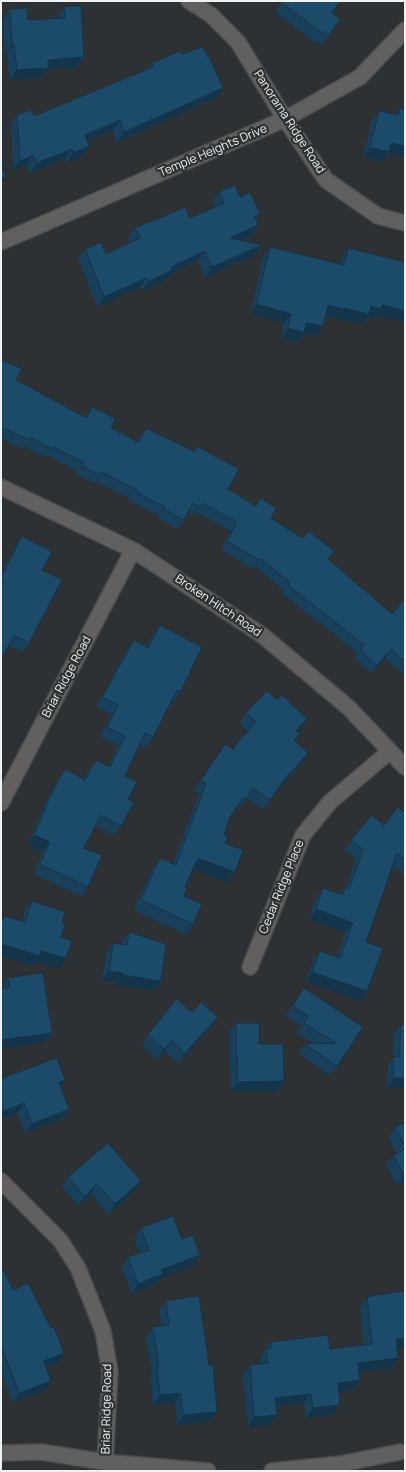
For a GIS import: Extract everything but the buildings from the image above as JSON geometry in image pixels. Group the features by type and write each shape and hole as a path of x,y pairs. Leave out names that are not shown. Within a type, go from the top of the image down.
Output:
{"street":[{"name":"Panorama Ridge Road","path":"189,1 211,15 238,42 285,120 326,180 378,216 405,223"},
{"name":"Temple Heights Drive","path":"1,242 285,120 360,77 405,30"},
{"name":"Broken Hitch Road","path":"1,487 133,550 262,635 349,708 405,768"},
{"name":"Briar Ridge Road","path":"1,803 133,550"},
{"name":"Cedar Ridge Place","path":"250,968 303,835 330,802 389,752"},
{"name":"Briar Ridge Road","path":"1,1181 60,1240 78,1268 103,1331 110,1372 105,1462"},
{"path":"1,1453 41,1452 105,1462 208,1471"},
{"path":"272,1471 340,1464 400,1452"}]}
